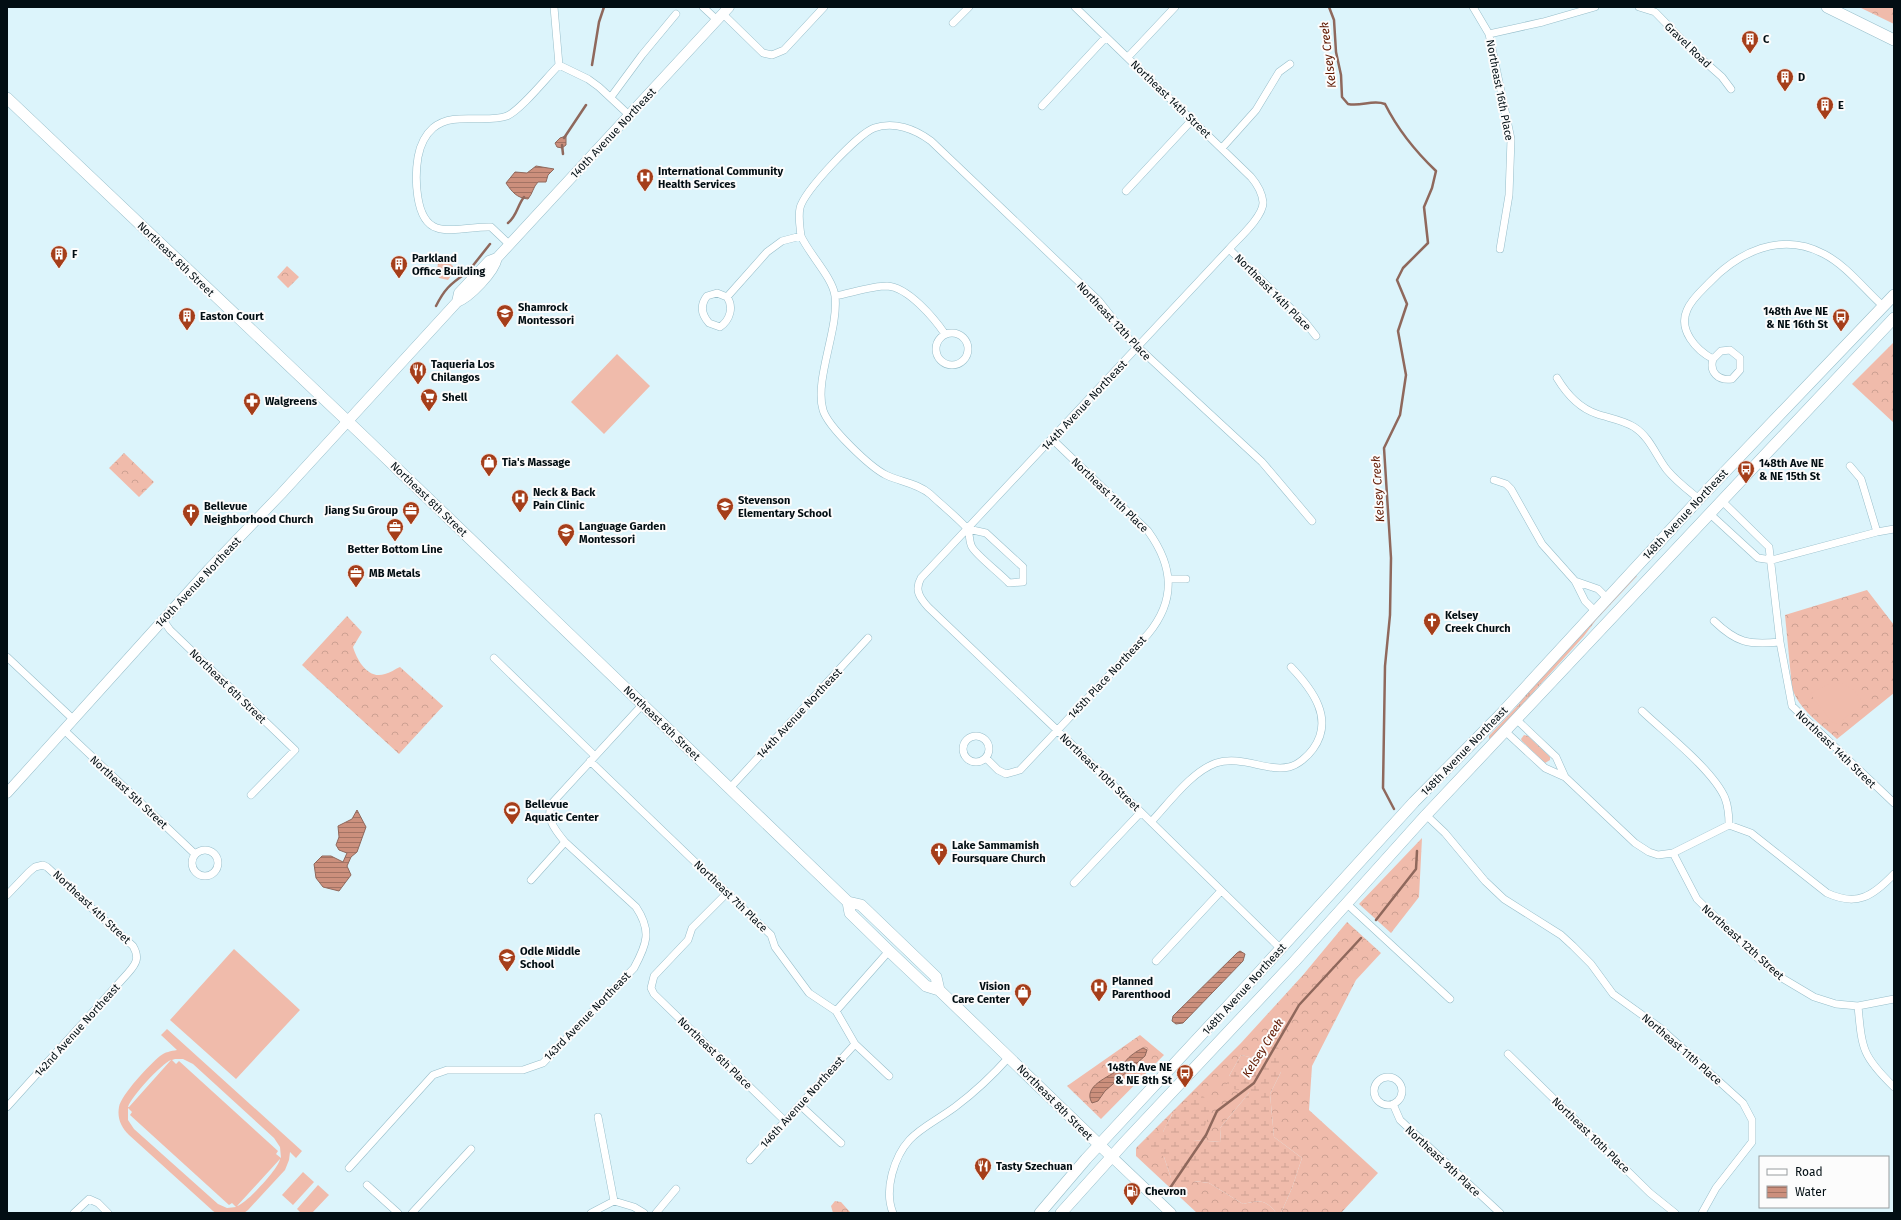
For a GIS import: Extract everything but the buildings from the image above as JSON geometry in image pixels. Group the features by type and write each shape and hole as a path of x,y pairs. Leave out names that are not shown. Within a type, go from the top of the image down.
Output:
{"main road":[{"path":"1827,7 1894,40"},
{"name":"140th Avenue Northeast","path":"7,793 163,620 457,302 465,299 490,272 495,266 497,258 723,14"},
{"name":"Northeast 8th Street","path":"7,98 348,421 848,902 861,905 929,970 936,977 939,990"},
{"name":"148th Avenue Northeast","path":"1040,1213 1099,1145 1253,980 1414,802 1500,714 1699,499 1894,295"},
{"name":"148th Avenue Northeast","path":"1062,1213 1111,1156 1240,1021 1426,815 1496,743 1617,610 1894,316"},
{"path":"1617,610 1641,577 1641,571 1634,570"},
{"path":"1496,743 1490,745 1487,744 1485,738 1500,714"},
{"name":"Northeast 8th Street","path":"848,902 850,914 926,986 939,990 1171,1213"},
{"path":"1240,1021 1229,1021 1228,1015 1253,980"}],"street":[{"path":"510,245 491,227 443,230 430,225 422,212 417,198 418,158 424,138 433,128 448,120 501,117 514,112 559,65 554,7"},
{"path":"703,7 723,14 763,53 772,55 784,50 824,7"},
{"path":"953,23 969,7"},
{"name":"Northeast 14th Street","path":"1075,7 1251,177 1261,194"},
{"path":"1128,58 1175,7"},
{"name":"Northeast 16th Place","path":"1473,7 1490,34 1511,139 1509,195 1500,249"},
{"path":"1490,34 1595,7"},
{"name":"Gravel Road","path":"1639,7 1655,12 1696,54 1722,77 1732,89"},
{"path":"611,97 642,55 676,14"},
{"path":"1042,106 1106,37"},
{"path":"1222,148 1256,110 1279,72 1290,64"},
{"path":"559,65 588,79 611,97 629,115"},
{"path":"1126,191 1192,120"},
{"name":"Northeast 12th Place","path":"801,236 799,221 800,208 807,194 861,135 874,128 884,126 910,128 919,132 931,141 1099,301 1115,324 1137,347 1262,462 1312,521"},
{"name":"144th Avenue Northeast","path":"919,595 918,585 921,578 1229,249 1257,217 1262,209 1263,202 1261,194"},
{"path":"727,296 767,252 782,241 801,236 806,248 830,282 835,296 835,312 821,394 823,410 830,424 868,462 886,474 919,486 930,494 968,529 986,532 1023,567 1022,582 1010,583 972,548 968,529"},
{"path":"1712,359 1722,350 1730,350 1740,358 1740,370 1732,379 1723,379 1713,372 1712,359 1688,337 1685,326 1687,309 1693,300 1731,263 1749,252 1766,246 1783,244 1801,246 1823,254 1839,264 1883,306"},
{"name":"Northeast 14th Place","path":"1229,249 1305,322 1316,336"},
{"path":"835,296 886,286 894,287 905,292 939,325 945,334"},
{"path":"712,294 722,294 727,296 731,306 730,314 724,324 720,327 714,326 705,319 702,305 707,296 712,294"},
{"path":"956,333 965,340 968,350 964,359 960,362 955,364 945,363 938,356 936,346 945,334 956,333"},
{"path":"1556,378 1573,400 1585,408 1635,427 1648,440 1667,471 1699,499"},
{"name":"Northeast 11th Place","path":"1052,439 1148,531 1158,544 1168,580"},
{"path":"1850,466 1861,479 1877,532"},
{"path":"1494,480 1506,484 1511,489 1542,544 1575,581 1585,601 1595,611"},
{"name":"Northeast 14th Street","path":"1721,500 1770,547 1780,642 1792,706 1894,803"},
{"path":"1709,513 1758,558 1772,560 1877,532 1894,529"},
{"path":"1168,580 1186,579"},
{"name":"145th Place Northeast","path":"986,758 998,770 1006,774 1014,773 1020,770 1158,622 1165,608 1168,580"},
{"path":"1575,581 1598,589 1607,598"},
{"name":"Northeast 10th Street","path":"919,595 928,608 1058,730 1281,949"},
{"name":"Northeast 6th Street","path":"163,620 170,630 295,750 251,795"},
{"path":"1714,621 1728,634 1745,643 1780,642"},
{"name":"144th Avenue Northeast","path":"730,788 868,638"},
{"path":"7,657 73,719"},
{"name":"Northeast 7th Place","path":"494,658 727,893 771,935 774,947 809,993 836,1012 854,1044 889,1076"},
{"path":"1151,822 1196,775 1216,763 1242,761 1277,767 1289,767 1310,754 1317,744 1320,735 1322,718 1320,707 1305,682 1290,667"},
{"name":"143rd Avenue Northeast","path":"349,1168 433,1075 447,1070 523,1070 543,1062 634,968 644,948 646,933 642,915 636,907 565,842 556,831 549,816 550,807 643,704"},
{"path":"1642,711 1705,769 1717,783 1725,798 1729,825"},
{"path":"1517,720 1556,757 1565,777"},
{"name":"Northeast 5th Street","path":"64,730 195,854"},
{"path":"1506,732 1545,768 1565,777 1636,843 1649,852 1658,855 1672,853 1729,825 1752,833 1827,893 1839,899 1859,899 1874,894 1894,874"},
{"path":"1074,883 1141,812"},
{"name":"Northeast 11th Place","path":"1426,815 1445,833 1485,881 1504,899 1569,942 1591,964 1613,994 1659,1027 1743,1103 1752,1120 1752,1142 1716,1188 1702,1213"},
{"path":"531,880 565,842"},
{"name":"Northeast 12th Street","path":"1672,853 1697,900 1754,955 1782,978 1814,997 1836,1004 1858,1006 1894,999"},
{"name":"Northeast 4th Street","path":"7,895 35,867 43,865 133,946 135,950"},
{"path":"1156,961 1221,891"},
{"name":"Northeast 6th Place","path":"727,893 692,928 688,940 654,976 651,982 651,988 654,994 785,1121"},
{"path":"1346,903 1450,999"},
{"name":"142nd Avenue Northeast","path":"7,1107 134,966 137,959 135,950"},
{"path":"836,1012 889,951"},
{"path":"1858,1006 1861,1037 1865,1053 1875,1069 1894,1087"},
{"name":"146th Avenue Northeast","path":"750,1160 854,1044"},
{"name":"Northeast 10th Place","path":"1508,1054 1650,1193 1675,1213"},
{"path":"893,1213 889,1185 895,1164 904,1145 917,1132 955,1107 984,1083 1009,1057"},
{"name":"Northeast 9th Place","path":"1393,1104 1400,1120 1500,1213"},
{"path":"800,1105 841,1144"},
{"path":"598,1117 614,1202"},
{"path":"412,1213 471,1149"},
{"path":"367,1185 398,1213"},
{"path":"656,1213 676,1189"},
{"path":"74,1213 89,1199 98,1203 108,1213"},
{"path":"591,1213 614,1202 634,1207 644,1213"}],"green space":[{"path":"1859,7 1894,7 1894,24"},
{"path":"445,259 453,266 453,273 448,280 439,278 437,273 438,262"},
{"path":"287,266 299,277 288,288 277,277"},
{"path":"1894,342 1894,423 1852,384"},
{"path":"617,354 650,386 604,434 571,402"},
{"path":"124,453 154,482 139,497 109,468"},
{"path":"1635,575 1637,576 1596,620 1584,636 1492,738 1489,739 1489,736 1519,704 1534,682"},
{"path":"1867,590 1894,625 1894,693 1837,739 1805,710 1795,696 1792,688 1785,615"},
{"path":"347,616 362,632 353,647 360,663 368,672 379,675 400,667 443,706 399,754 302,665"},
{"path":"1841,683 1854,690 1864,704 1837,724 1832,722 1810,694 1826,685"},
{"path":"1524,735 1528,736 1550,757 1550,760 1545,763 1522,741 1521,739"},
{"path":"1422,838 1419,897 1391,933 1359,904"},
{"path":"1347,922 1381,953 1356,980 1312,1066 1309,1110 1378,1173 1341,1213 1281,1213 1292,1188 1302,1158 1274,1137 1270,1094 1281,1072 1258,1059 1241,1055 1229,1076 1249,1093 1220,1128 1221,1142 1192,1140 1172,1114 1163,1132 1164,1157 1171,1178 1209,1183 1243,1204 1258,1201 1262,1202 1269,1205 1276,1213 1197,1213 1136,1156 1136,1148 1241,1043 1303,975"},
{"path":"234,949 300,1010 236,1079 170,1020"},
{"path":"167,1029 302,1151 296,1158 290,1152 285,1170 244,1213 216,1213 213,1211 129,1135 122,1126 119,1119 119,1107 130,1088 143,1072 160,1056 177,1050 161,1035","holes":["183,1059 193,1064 274,1138 280,1147 281,1158 276,1154 278,1151 179,1061 176,1064 172,1060","171,1060 128,1107 140,1089 166,1063","128,1108 132,1112 130,1115 229,1205 232,1203 236,1207 227,1208 218,1204 134,1129 128,1120","280,1159 274,1170 262,1185 248,1199 237,1206"]},
{"path":"1140,1035 1164,1055 1101,1119 1067,1086"},
{"path":"1259,1040 1272,1040 1279,1049 1281,1072 1270,1094 1274,1137 1302,1158 1292,1188 1281,1213 1276,1213 1269,1205 1258,1201 1243,1204 1209,1183 1194,1181 1178,1189 1171,1178 1164,1157 1146,1145 1146,1140 1152,1133 1163,1132 1174,1112 1182,1104 1203,1096 1213,1107 1202,1132 1193,1140 1221,1142 1220,1128 1249,1093 1226,1087 1229,1076 1241,1055 1258,1059"},
{"path":"303,1172 314,1182 293,1205 282,1195"},
{"path":"318,1185 329,1195 312,1213 301,1213 297,1209"},
{"path":"835,1201 841,1202 850,1212 833,1213 831,1206"}],"water":[{"path":"566,136 566,145 562,148 557,147 555,143 560,138"},
{"path":"536,166 554,169 548,175 546,182 538,182 528,199 518,196 506,183 515,172 527,173"},
{"path":"357,810 366,827 357,852 351,857 347,866 351,875 339,891 323,887 316,878 314,864 322,856 331,856 343,862 347,853 339,850 336,845 339,837 338,826 352,819"},
{"path":"1240,951 1245,954 1243,961 1183,1023 1176,1024 1172,1021 1173,1016"},
{"path":"1143,1048 1147,1050 1145,1056 1105,1091 1098,1101 1092,1103 1090,1097 1094,1087 1120,1069 1129,1058"}],"waterway":[{"path":"592,65 599,22 604,7"},
{"name":"Kelsey Creek","path":"1329,7 1334,20 1336,52 1341,75 1342,97 1348,104 1353,105 1376,102 1385,104 1408,140 1436,171 1432,188 1424,207 1428,243 1403,268 1397,280 1407,304 1398,331 1406,375 1400,415 1384,448 1391,558 1390,615 1385,666 1383,788 1394,809"},
{"path":"564,138 586,105"},
{"path":"562,145 563,154"},
{"path":"508,223 524,197"},
{"path":"471,268 490,244"},
{"path":"436,306 448,288 465,274"},
{"name":"Kelsey Creek","path":"1376,920 1416,869 1417,851"},
{"name":"Kelsey Creek","path":"1170,1188 1206,1135 1217,1111 1254,1083 1299,1005 1361,938"}],"place":[{"name":"C","path":"1750,54"},
{"name":"D","path":"1785,92"},
{"name":"E","path":"1825,120"},
{"name":"International Community Health Services","path":"645,192"},
{"name":"F","path":"59,269"},
{"name":"Parkland Office Building","path":"399,279"},
{"name":"Shamrock Montessori","path":"505,328"},
{"name":"Easton Court","path":"187,331"},
{"name":"148th Ave NE & NE 16th St","path":"1841,332"},
{"name":"Taqueria Los Chilangos","path":"418,385"},
{"name":"Shell","path":"429,412"},
{"name":"Walgreens","path":"252,416"},
{"name":"Tia's Massage","path":"489,477"},
{"name":"148th Ave NE & NE 15th St","path":"1746,484"},
{"name":"Neck & Back Pain Clinic","path":"520,513"},
{"name":"Stevenson Elementary School","path":"725,521"},
{"name":"Jiang Su Group","path":"411,525"},
{"name":"Bellevue Neighborhood Church","path":"191,527"},
{"name":"Better Bottom Line","path":"395,542"},
{"name":"Language Garden Montessori","path":"566,547"},
{"name":"MB Metals","path":"356,588"},
{"name":"Kelsey Creek Church","path":"1432,636"},
{"name":"Bellevue Aquatic Center","path":"512,825"},
{"name":"Lake Sammamish Foursquare Church","path":"939,866"},
{"name":"Odle Middle School","path":"507,972"},
{"name":"Planned Parenthood","path":"1099,1002"},
{"name":"Vision Care Center","path":"1023,1007"},
{"name":"148th Ave NE & NE 8th St","path":"1185,1088"},
{"name":"Tasty Szechuan","path":"983,1181"},
{"name":"Chevron","path":"1132,1206"}]}
